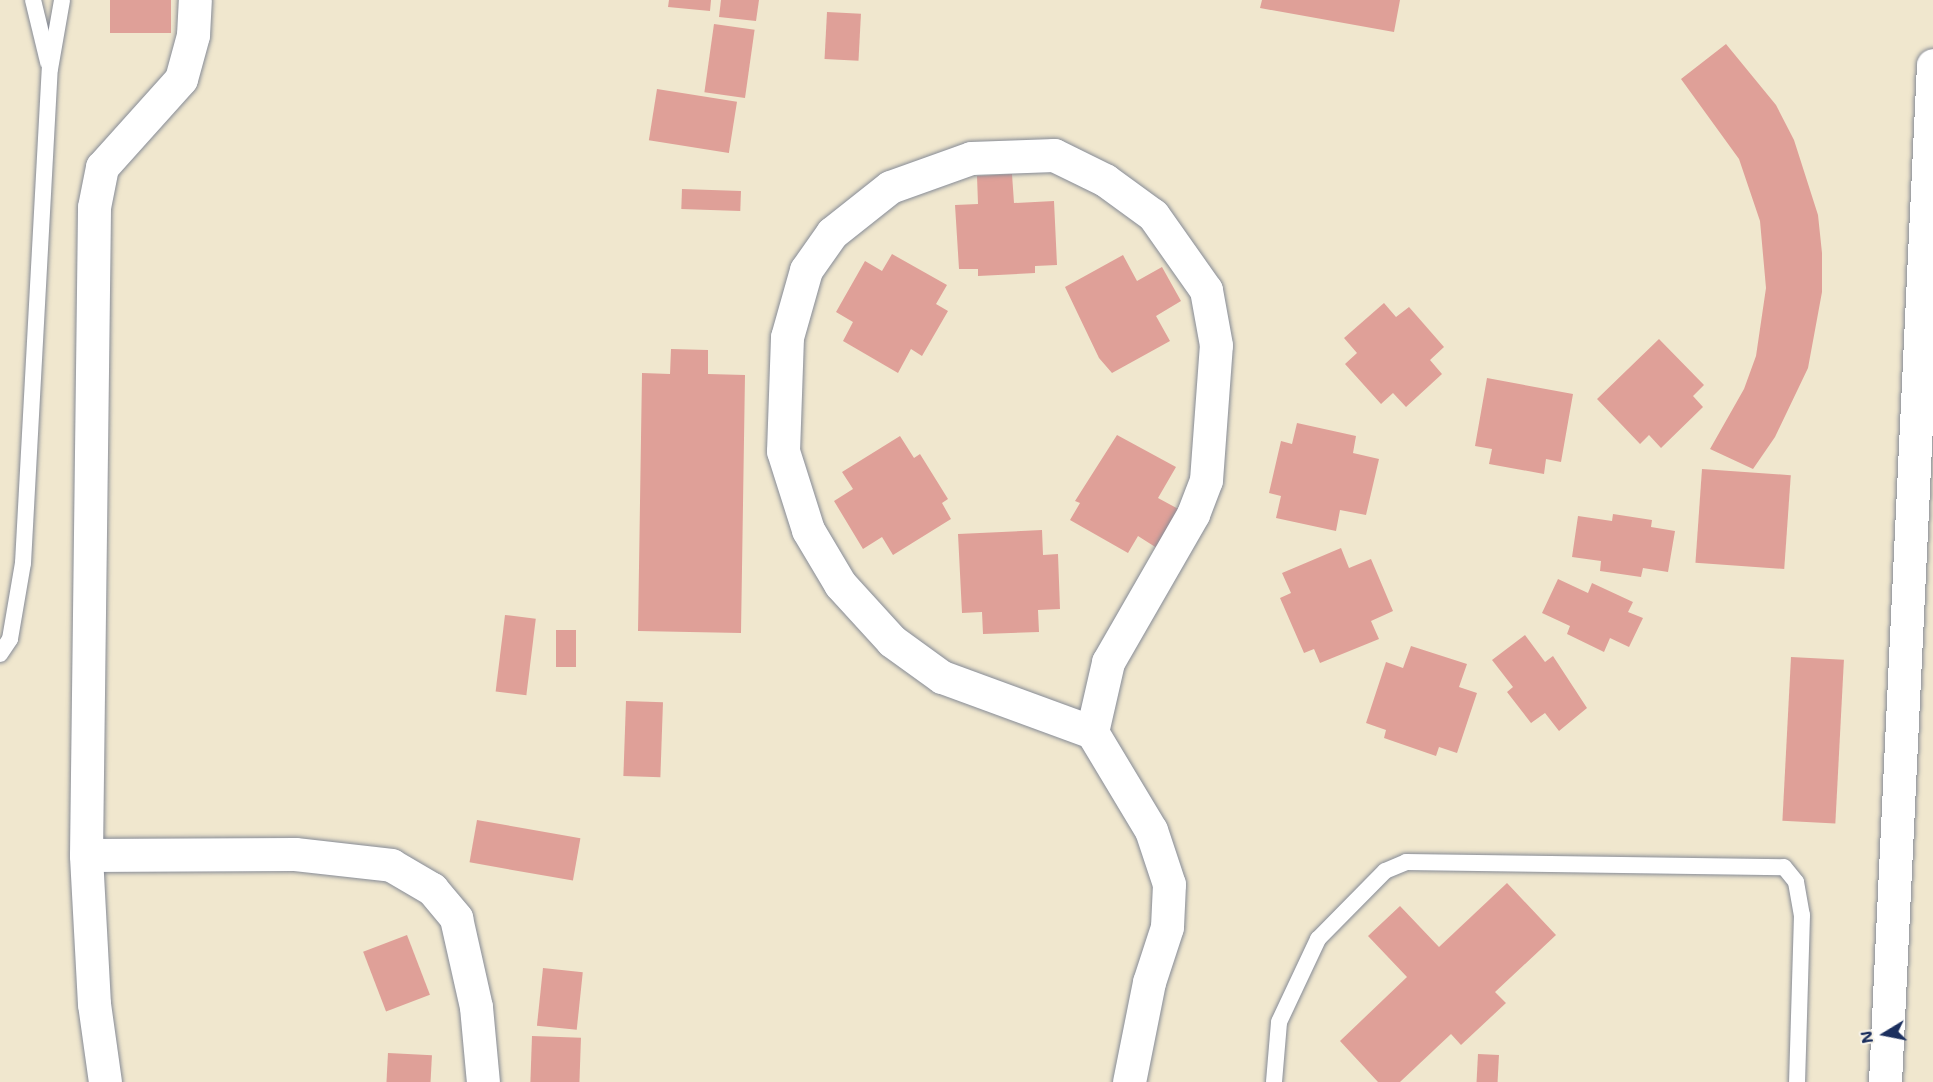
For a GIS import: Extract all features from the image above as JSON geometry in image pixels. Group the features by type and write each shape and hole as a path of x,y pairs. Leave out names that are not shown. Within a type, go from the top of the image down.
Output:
{"street":[{"path":"105,1082 93,1004 86,855 94,207 102,167 181,79 194,35 195,0"},
{"path":"1885,1082 1933,65"},
{"path":"1092,732 1108,662 1193,514 1206,480 1216,345 1206,290 1153,215 1105,180 1054,155 971,158 890,187 832,233 806,270 787,337 783,451 808,530 840,584 892,641 942,677 1092,732 1151,830 1168,884 1167,927 1149,981 1129,1082"},
{"path":"86,855 295,854 391,865 432,889 456,918 476,1007 483,1082"}],"lane":[{"path":"33,0 50,69"},
{"path":"0,654 10,639 23,563 50,69 62,0"},
{"path":"1274,1082 1279,1022 1318,939 1385,871 1406,862 1785,867 1796,882 1802,915 1797,1082"}],"building":[{"path":"110,0 171,0 171,33 110,33"},
{"path":"669,0 711,0 710,11 668,7"},
{"path":"721,0 759,0 756,21 719,17"},
{"path":"1262,0 1400,0 1394,32 1260,8"},
{"path":"827,12 861,14 858,61 825,59"},
{"path":"714,24 755,30 745,98 704,92"},
{"path":"1726,44 1776,105 1794,140 1818,215 1822,253 1822,292 1808,368 1775,437 1753,469 1710,449 1744,389 1756,356 1766,288 1760,221 1739,159 1681,79"},
{"path":"657,89 737,102 729,153 649,140"},
{"path":"1012,174 1014,203 1054,201 1057,265 1035,266 1035,273 978,276 978,269 959,269 955,205 978,204 977,176"},
{"path":"682,189 741,191 740,211 681,209"},
{"path":"892,254 947,285 936,304 948,311 922,356 911,349 898,373 843,341 853,322 836,312 865,261 882,271"},
{"path":"1123,255 1137,281 1162,267 1181,301 1156,316 1170,341 1112,373 1099,358 1065,287"},
{"path":"1384,303 1396,317 1409,307 1444,347 1430,360 1442,374 1406,407 1393,393 1381,404 1345,364 1357,353 1344,338"},
{"path":"1659,339 1704,385 1693,396 1703,407 1661,448 1649,435 1640,444 1597,399"},
{"path":"671,349 708,350 708,374 745,375 741,633 638,631 642,373 670,374"},
{"path":"1487,378 1573,394 1561,462 1546,459 1544,474 1489,464 1492,449 1475,446"},
{"path":"1297,423 1356,436 1353,453 1379,459 1366,515 1340,510 1336,531 1276,518 1281,496 1269,493 1281,441 1292,444"},
{"path":"1117,435 1176,467 1158,498 1182,511 1160,550 1138,536 1128,553 1070,520 1080,503 1075,501"},
{"path":"900,436 914,458 920,454 948,499 942,503 951,519 893,555 882,537 863,549 834,501 853,489 842,472"},
{"path":"1702,469 1791,475 1784,569 1695,563"},
{"path":"1613,514 1652,520 1651,527 1675,531 1668,572 1643,568 1641,577 1600,571 1601,561 1572,557 1578,516 1612,521"},
{"path":"1042,530 1043,555 1058,554 1060,609 1038,610 1039,632 983,634 982,612 962,613 958,534"},
{"path":"1341,548 1349,568 1371,559 1393,611 1371,621 1379,639 1320,663 1314,649 1304,653 1280,598 1291,593 1282,573"},
{"path":"1558,579 1588,593 1592,583 1633,602 1628,612 1643,618 1629,647 1610,638 1604,652 1567,634 1570,626 1542,613"},
{"path":"505,615 536,619 526,695 496,691"},
{"path":"556,630 576,630 576,667 556,667"},
{"path":"1525,635 1545,662 1553,656 1587,708 1559,731 1545,713 1531,723 1507,692 1513,687 1492,660"},
{"path":"1411,646 1467,664 1459,687 1477,693 1457,753 1439,747 1436,756 1384,738 1386,730 1366,723 1386,662 1403,668"},
{"path":"1791,657 1844,660 1835,824 1782,821"},
{"path":"626,701 663,702 660,777 623,776"},
{"path":"477,820 580,838 573,881 470,862"},
{"path":"1507,883 1556,935 1495,992 1506,1003 1461,1045 1451,1034 1400,1082 1378,1082 1340,1041 1407,977 1368,936 1400,906 1439,947"},
{"path":"407,935 430,995 386,1012 363,952"},
{"path":"543,968 583,972 577,1030 537,1026"},
{"path":"532,1036 581,1038 579,1082 530,1082"},
{"path":"388,1053 432,1055 431,1082 386,1082"},
{"path":"1478,1054 1499,1055 1498,1082 1477,1082"}]}
